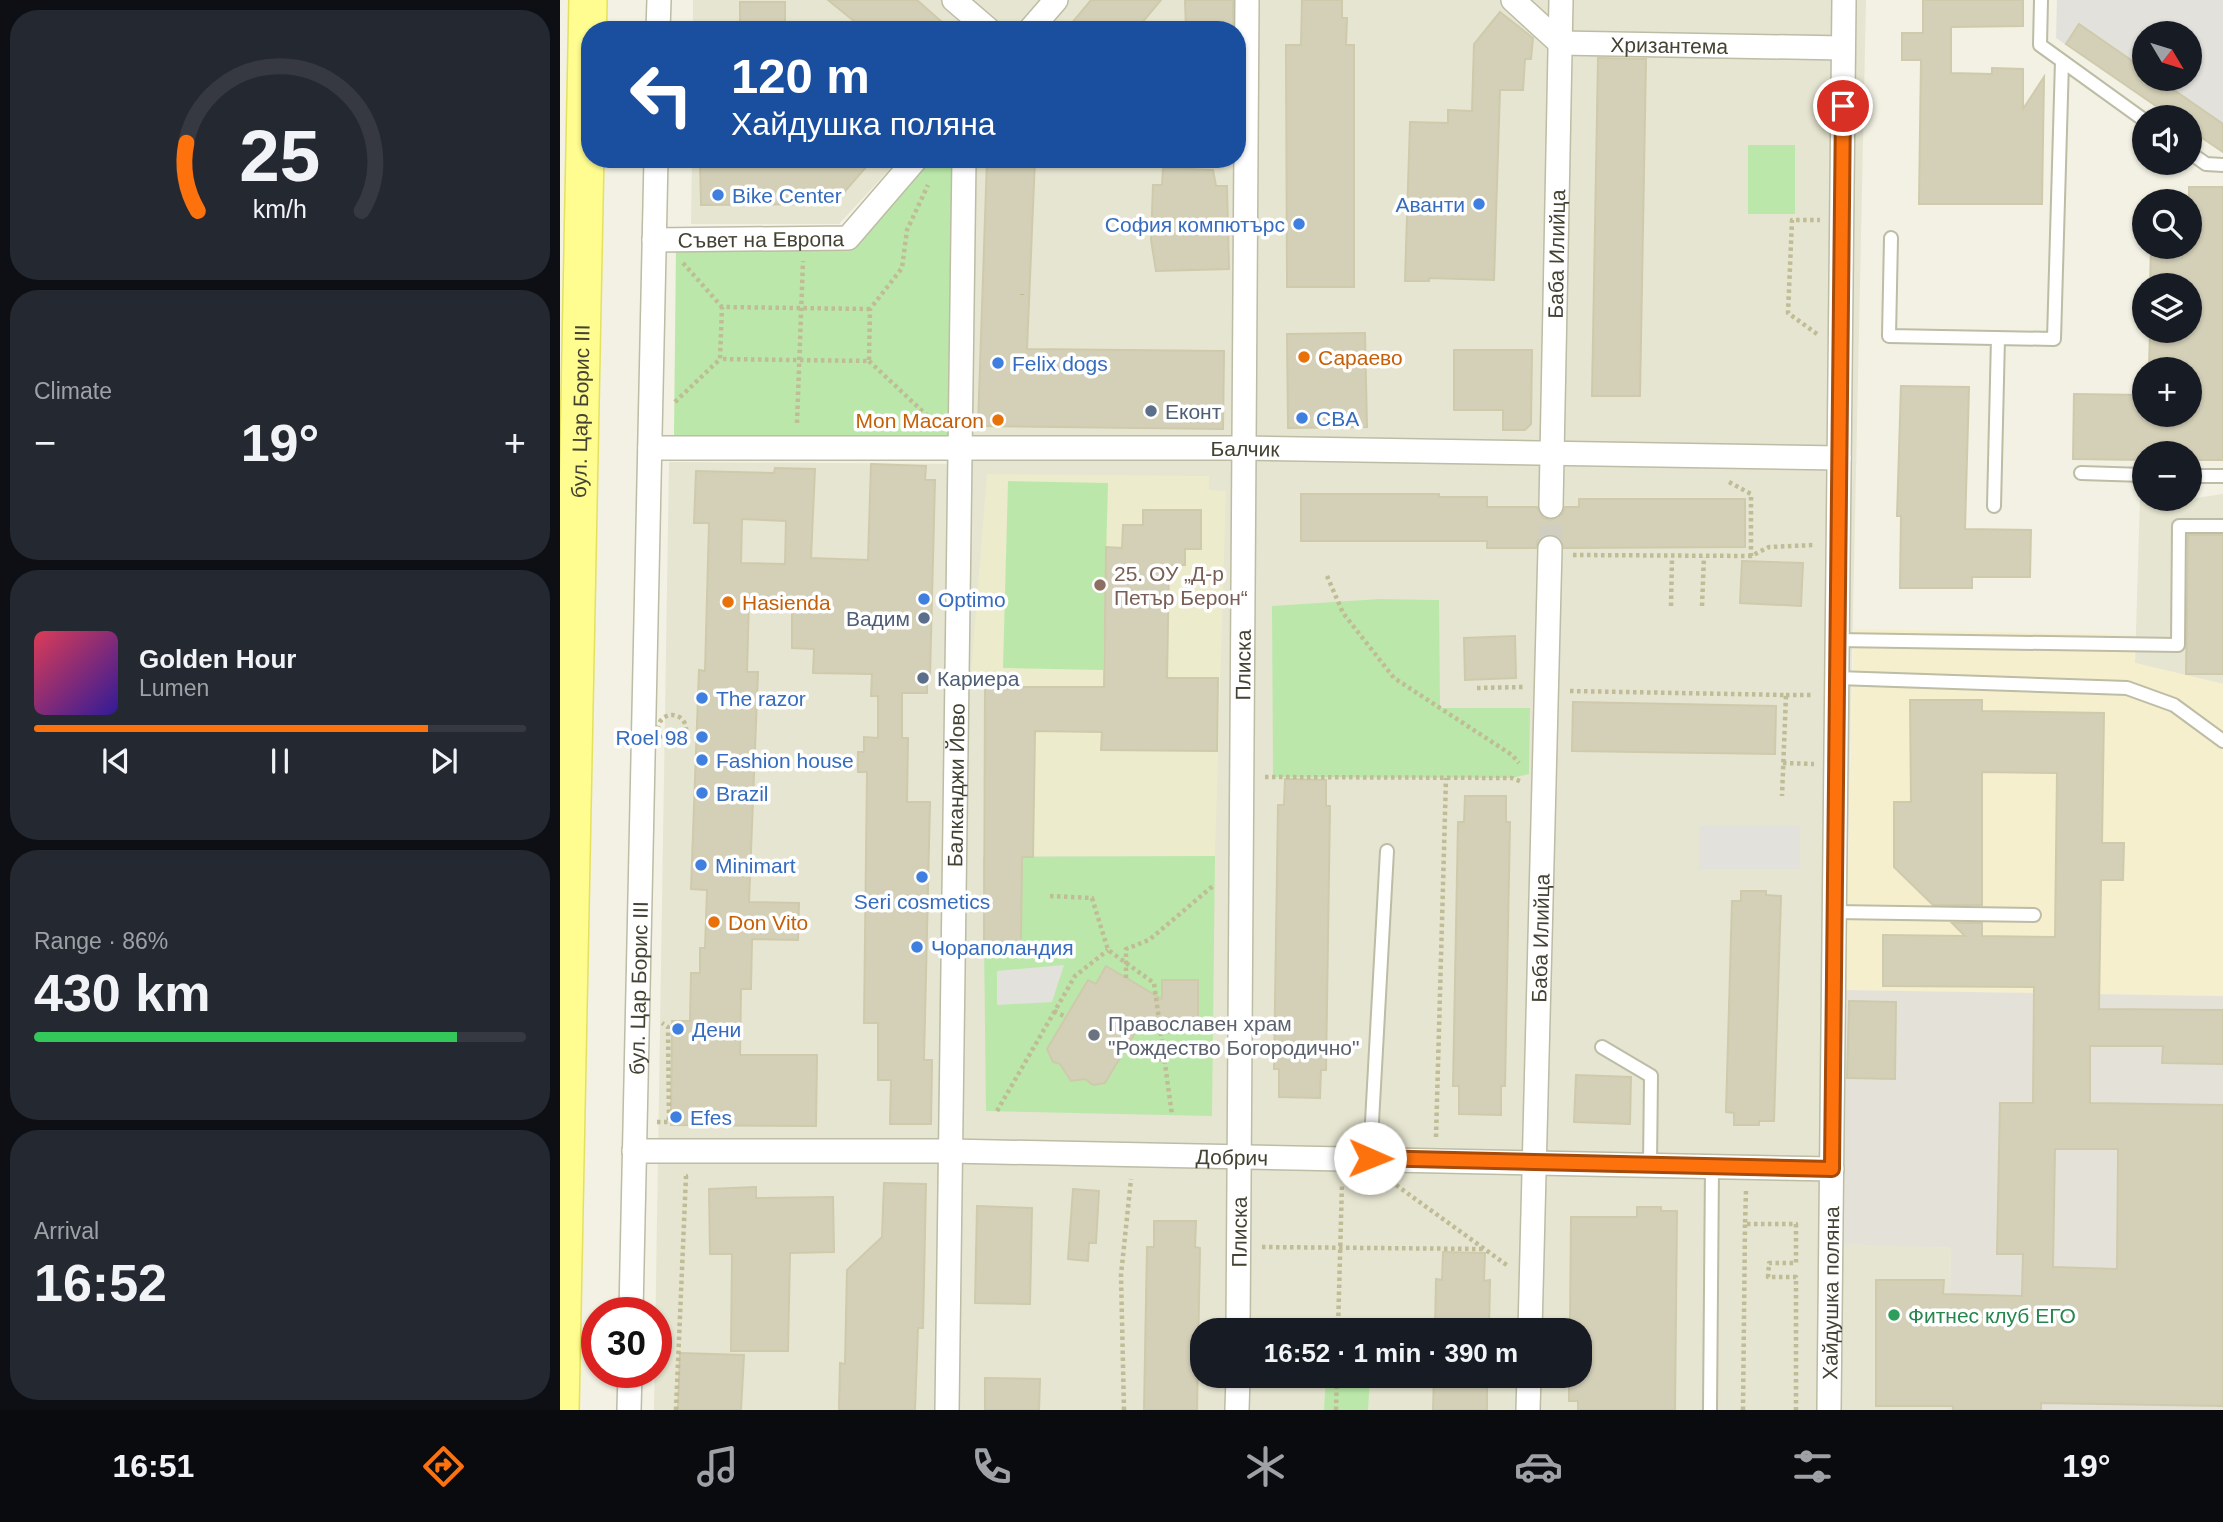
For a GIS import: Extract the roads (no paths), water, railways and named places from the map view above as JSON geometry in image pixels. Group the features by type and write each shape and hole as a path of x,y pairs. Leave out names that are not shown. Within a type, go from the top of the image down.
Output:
{"main road":[{"name":"бул. Цар Борис III","path":"588,0 588,21"},
{"name":"бул. Цар Борис III","path":"560,1410 585,168"}],"street":[{"path":"658,21 659,0"},
{"path":"954,0 978,21"},
{"path":"1038,21 1056,0"},
{"name":"Плиска","path":"1246,150 1247,0"},
{"path":"1514,0 1560,43"},
{"name":"Баба Илийца","path":"1552,506 1561,0"},
{"name":"Хайдушка поляна","path":"1829,1410 1844,0"},
{"name":"Хризантема","path":"1560,43 1843,48"},
{"name":"бул. Цар Борис III","path":"631,1297 656,168"},
{"name":"Съвет на Европа","path":"654,240 848,238 908,168"},
{"name":"Балканджи Йово","path":"947,1410 964,168"},
{"name":"Плиска","path":"1238,1318 1246,168"},
{"name":"Балчик","path":"650,448 1244,449 1839,458"},
{"name":"Баба Илийца","path":"1531,1318 1551,551"},
{"name":"Добрич","path":"634,1151 950,1151 1832,1169"},
{"path":"629,1410 630,1388"},
{"path":"1237,1410 1238,1388"},
{"path":"1528,1410 1529,1388"}],"lane":[{"path":"2041,0 2040,46 2132,111"},
{"path":"1891,238 1889,336 2054,340 2062,61"},
{"path":"2202,161 2223,165"},
{"path":"1994,506 1998,338"},
{"path":"2081,473 2132,475"},
{"path":"2202,476 2223,476"},
{"path":"1837,640 2178,645 2179,526 2223,526"},
{"path":"1837,678 2127,688 2174,705 2223,741"},
{"path":"1357,1158 1387,851"},
{"path":"1835,912 2034,915"},
{"path":"1602,1047 1651,1076 1650,1164"},
{"path":"1710,1410 1712,1166"}],"tunnel":[{"path":"1550,548 1551,506"}],"place":[{"name":"Bike Center","path":"718,195"},
{"name":"Аванти","path":"1479,204"},
{"name":"София компютърс","path":"1299,224"},
{"name":"Сараево","path":"1304,357"},
{"name":"Felix dogs","path":"998,363"},
{"name":"Еконт","path":"1151,411"},
{"name":"CBA","path":"1302,418"},
{"name":"Mon Macaron","path":"998,420"},
{"name":"25. ОУ „Д-р Петър Берон“","path":"1100,585"},
{"name":"Optimo","path":"924,599"},
{"name":"Hasienda","path":"728,602"},
{"name":"Вадим","path":"924,618"},
{"name":"Кариера","path":"923,678"},
{"name":"The razor","path":"702,698"},
{"name":"Roel 98","path":"702,737"},
{"name":"Fashion house","path":"702,760"},
{"name":"Brazil","path":"702,793"},
{"name":"Minimart","path":"701,865"},
{"name":"Seri cosmetics","path":"922,877"},
{"name":"Don Vito","path":"714,922"},
{"name":"Чораполандия","path":"917,947"},
{"name":"Дени","path":"678,1029"},
{"name":"Православен храм \"Рождество Богородично\"","path":"1094,1035"},
{"name":"Efes","path":"676,1117"},
{"name":"Фитнес клуб ЕГО","path":"1894,1315"}]}
